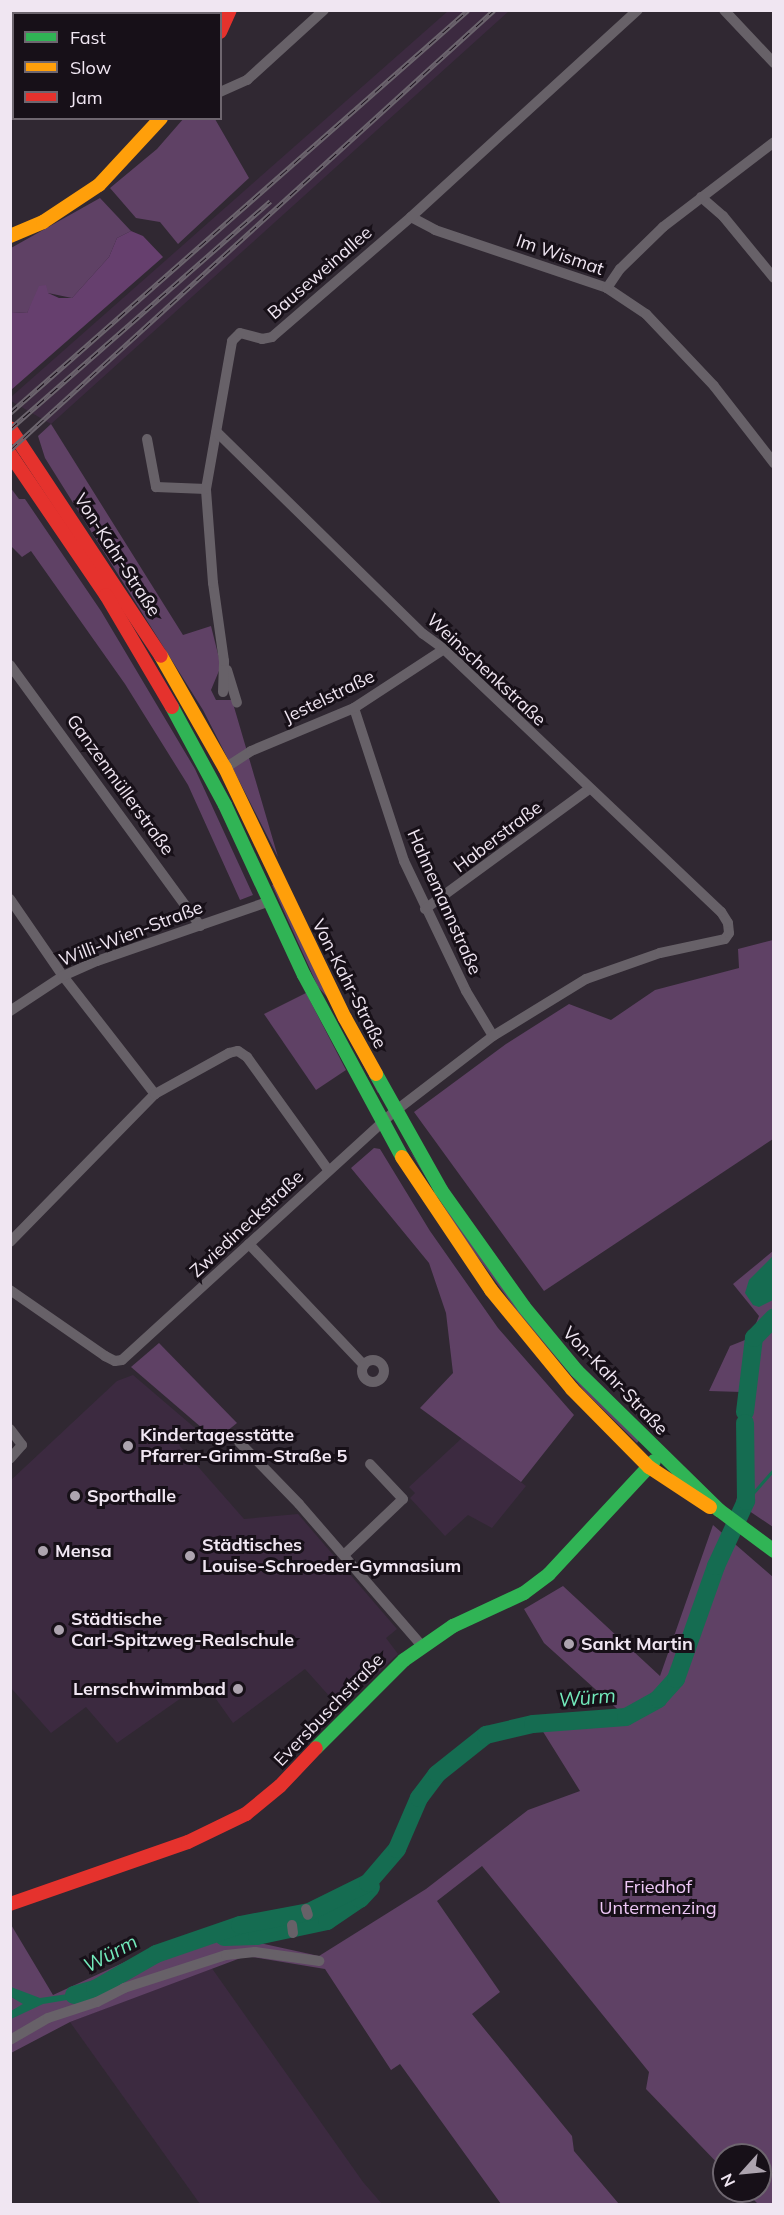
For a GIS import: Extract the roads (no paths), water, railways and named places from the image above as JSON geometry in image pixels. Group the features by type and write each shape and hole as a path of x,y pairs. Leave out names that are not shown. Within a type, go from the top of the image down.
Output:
{"main road":[{"path":"222,28 230,10"},
{"path":"10,236 44,222 99,185 159,120"},
{"name":"Von-Kahr-Straße","path":"10,428 119,588 225,768 394,1112 441,1190 532,1318 583,1378 719,1510 774,1551"},
{"name":"Von-Kahr-Straße","path":"10,454 106,595 183,725 304,975 382,1124 491,1290 572,1389 649,1467 691,1498 719,1510"},
{"name":"Eversbuschstraße","path":"10,1904 188,1842 246,1814 280,1786 370,1690 422,1647 547,1576 660,1454"}],"street":[{"path":"224,88 247,80 324,10"},
{"name":"Bauseweinallee","path":"223,692 224,661 212,573 206,489 217,432 222,380 236,335 245,332 262,339 272,337 411,217 638,10"},
{"path":"724,10 774,63"},
{"path":"608,288 620,269 656,234 700,196 774,142"},
{"path":"700,196 723,216 774,279"},
{"name":"Im Wismat","path":"411,217 435,230 608,288 646,314 679,348 714,386 774,463"},
{"name":"Weinschenkstraße","path":"217,432 423,634 444,649 721,912 728,923 729,933"},
{"path":"147,439 156,487 206,489"},
{"name":"Jestelstraße","path":"225,768 251,751 354,708 444,649"},
{"name":"Bauseweinallee","path":"224,661 237,702"},
{"name":"Ganzenmüllerstraße","path":"10,665 200,926"},
{"name":"Hahnemannstraße","path":"354,708 404,861 425,909 494,1036"},
{"name":"Haberstraße","path":"425,909 589,789"},
{"path":"10,899 63,976 155,1094"},
{"name":"Willi-Wien-Straße","path":"10,1011 63,976 270,901"},
{"name":"Zwiedineckstraße","path":"10,1290 105,1356 115,1361 122,1360 394,1112 494,1036 586,980 660,953 725,939 729,933"},
{"path":"10,1242 155,1094 238,1051 247,1057 329,1171"},
{"path":"249,1244 364,1365"},
{"path":"10,1429 22,1445 10,1459"},
{"path":"238,1442 344,1555 422,1647"},
{"path":"344,1555 403,1499 370,1464"},
{"path":"10,2040 48,2018 97,2002 124,1988 226,1955 255,1952 319,1961"}],"waterway":[{"name":"Würm","path":"745,1412 754,1338 774,1317"},
{"name":"Würm","path":"74,1995 95,1989 156,1954 240,1925 309,1912 368,1883 397,1849 419,1798 437,1774 486,1735 533,1724 626,1717 658,1699 676,1679 716,1566 746,1501 745,1423"},
{"name":"Würm","path":"746,1501 774,1469"},
{"name":"Würm","path":"224,1937 257,1936 327,1921 360,1899 371,1887"}],"railway":[{"path":"10,413 468,10"},
{"path":"10,450 494,10"},
{"path":"10,429 270,201"}],"place":[{"name":"Kindertagesstätte Pfarrer-Grimm-Straße 5","path":"128,1446"},
{"name":"Sporthalle","path":"75,1496"},
{"name":"Mensa","path":"43,1551"},
{"name":"Städtisches Louise-Schroeder-Gymnasium","path":"190,1556"},
{"name":"Städtische Carl-Spitzweg-Realschule","path":"59,1630"},
{"name":"Sankt Martin","path":"569,1644"},
{"name":"Lernschwimmbad","path":"238,1689"}],"park label":[{"name":"Friedhof Untermenzing","path":"658,1898"}]}
